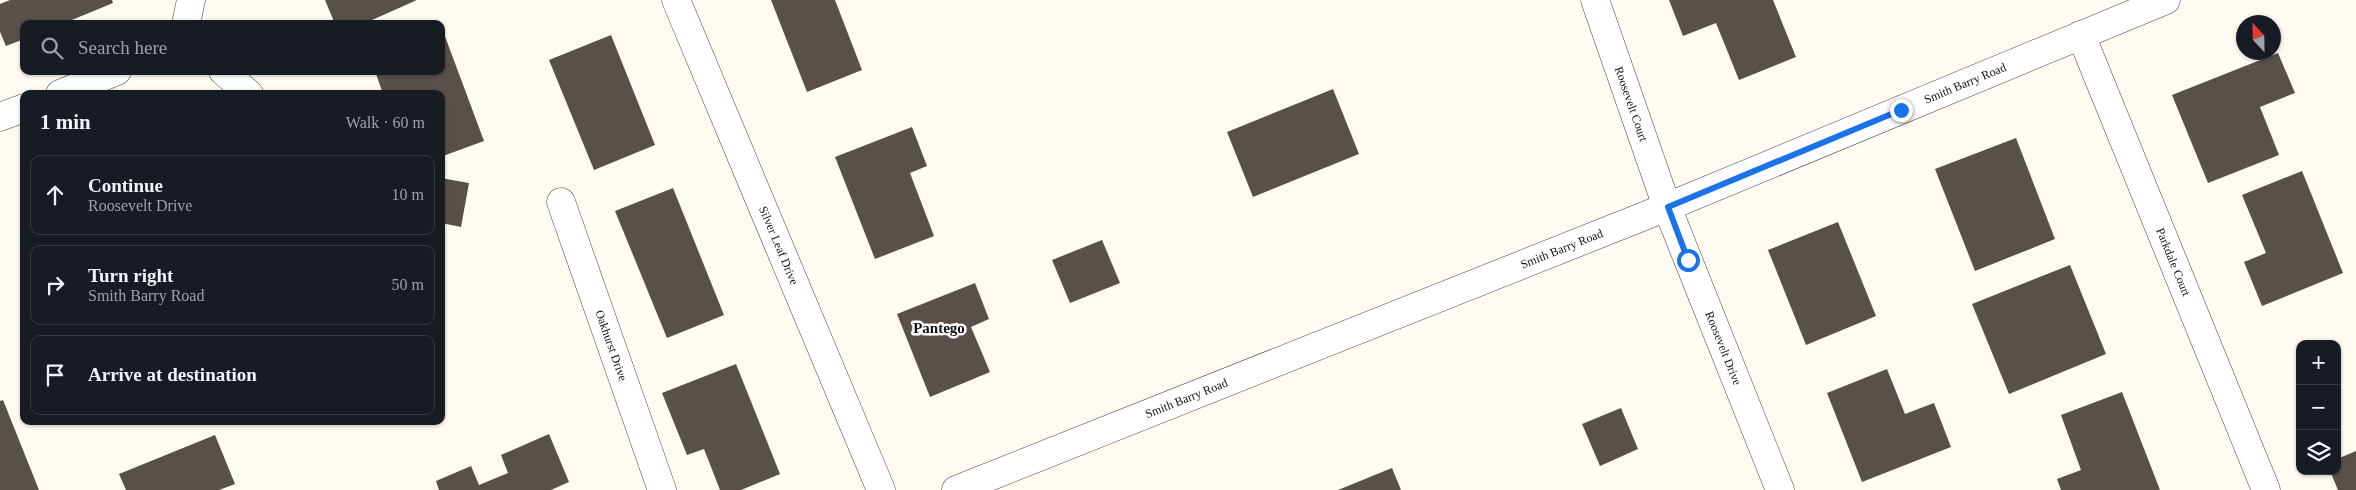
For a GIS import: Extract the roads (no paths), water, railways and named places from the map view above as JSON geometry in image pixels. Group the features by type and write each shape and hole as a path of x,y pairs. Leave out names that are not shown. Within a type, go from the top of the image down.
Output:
{"street":[{"path":"187,20 191,0"},
{"name":"Silver Leaf Drive","path":"676,0 881,490"},
{"name":"Roosevelt Court","path":"1595,0 1668,207"},
{"name":"Smith Barry Road","path":"956,490 1668,207 2166,0"},
{"name":"Parkdale Court","path":"2081,35 2266,490"},
{"path":"70,90 107,75"},
{"path":"228,75 244,90"},
{"path":"0,117 20,110"},
{"name":"Oakhurst Drive","path":"562,202 662,490"},
{"name":"Roosevelt Drive","path":"1668,207 1780,490"}],"district":[{"name":"Pantego","path":"939,328"}]}
